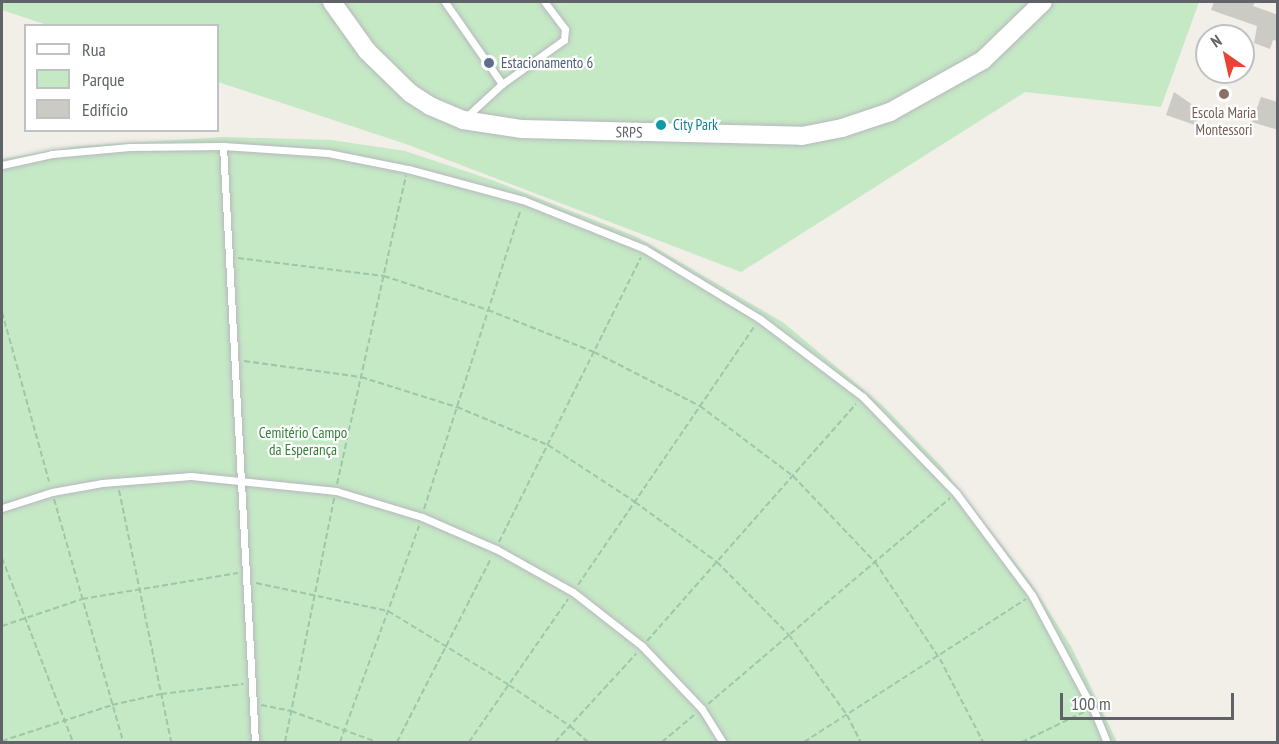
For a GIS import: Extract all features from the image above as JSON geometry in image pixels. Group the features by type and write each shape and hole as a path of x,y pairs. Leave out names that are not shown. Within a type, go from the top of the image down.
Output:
{"main road":[{"name":"SRPS","path":"332,2 366,51 410,93 430,106 463,120 522,129 802,136 842,128 900,106 983,60 1043,2"}],"lane":[{"path":"445,2 502,84"},
{"path":"463,120 502,84 566,38 565,29 545,2"},
{"path":"2,165 52,154 130,147 223,146 328,153 408,169 524,200 645,249 760,319 863,397 956,493 1032,595 1092,708 1107,742"},
{"path":"223,146 254,683 255,742"},
{"path":"2,508 52,492 117,482 191,476 241,479 336,491 422,517 496,549 573,592 642,646 702,709 723,742"}],"path":[{"path":"285,742 336,491 408,169"},
{"path":"340,742 422,517 524,200"},
{"path":"397,742 645,249"},
{"path":"229,257 384,276 488,309 594,352 700,406 793,476 875,562 938,656 983,742"},
{"path":"2,312 123,742"},
{"path":"469,742 760,319"},
{"path":"235,360 361,377 457,407 548,445 635,502 717,562 789,635 847,715 861,742"},
{"path":"555,742 863,397"},
{"path":"117,482 171,742"},
{"path":"662,742 956,493"},
{"path":"2,558 74,742"},
{"path":"2,626 82,599 247,572"},
{"path":"248,581 388,610 509,685 570,726 588,742"},
{"path":"804,742 1032,595"},
{"path":"2,741 112,705 161,694 254,683"},
{"path":"255,704 291,711 377,742"},
{"path":"1022,742 1092,708"}],"green space":[{"name":"City Park","path":"2,2 1199,2 1161,107 1025,92 741,272 406,144 219,82 219,24 44,24 2,10"},
{"name":"Cemitério Campo da Esperança","path":"225,137 331,140 405,151 495,181 637,237 784,323 883,406 942,467 1031,583 1072,648 1117,742 2,742 2,159 78,146"}],"building":[{"path":"1214,2 1255,2 1253,6 1278,15 1278,41 1273,40 1270,49 1255,43 1257,26 1255,24 1211,10"},
{"path":"1174,92 1200,110 1195,125 1166,115"},
{"path":"1261,97 1278,102 1278,130 1252,122"}],"place":[{"name":"Estacionamento 6","path":"489,63"},
{"name":"Escola Maria Montessori","path":"1224,94"},
{"name":"City Park","path":"661,125"}]}
